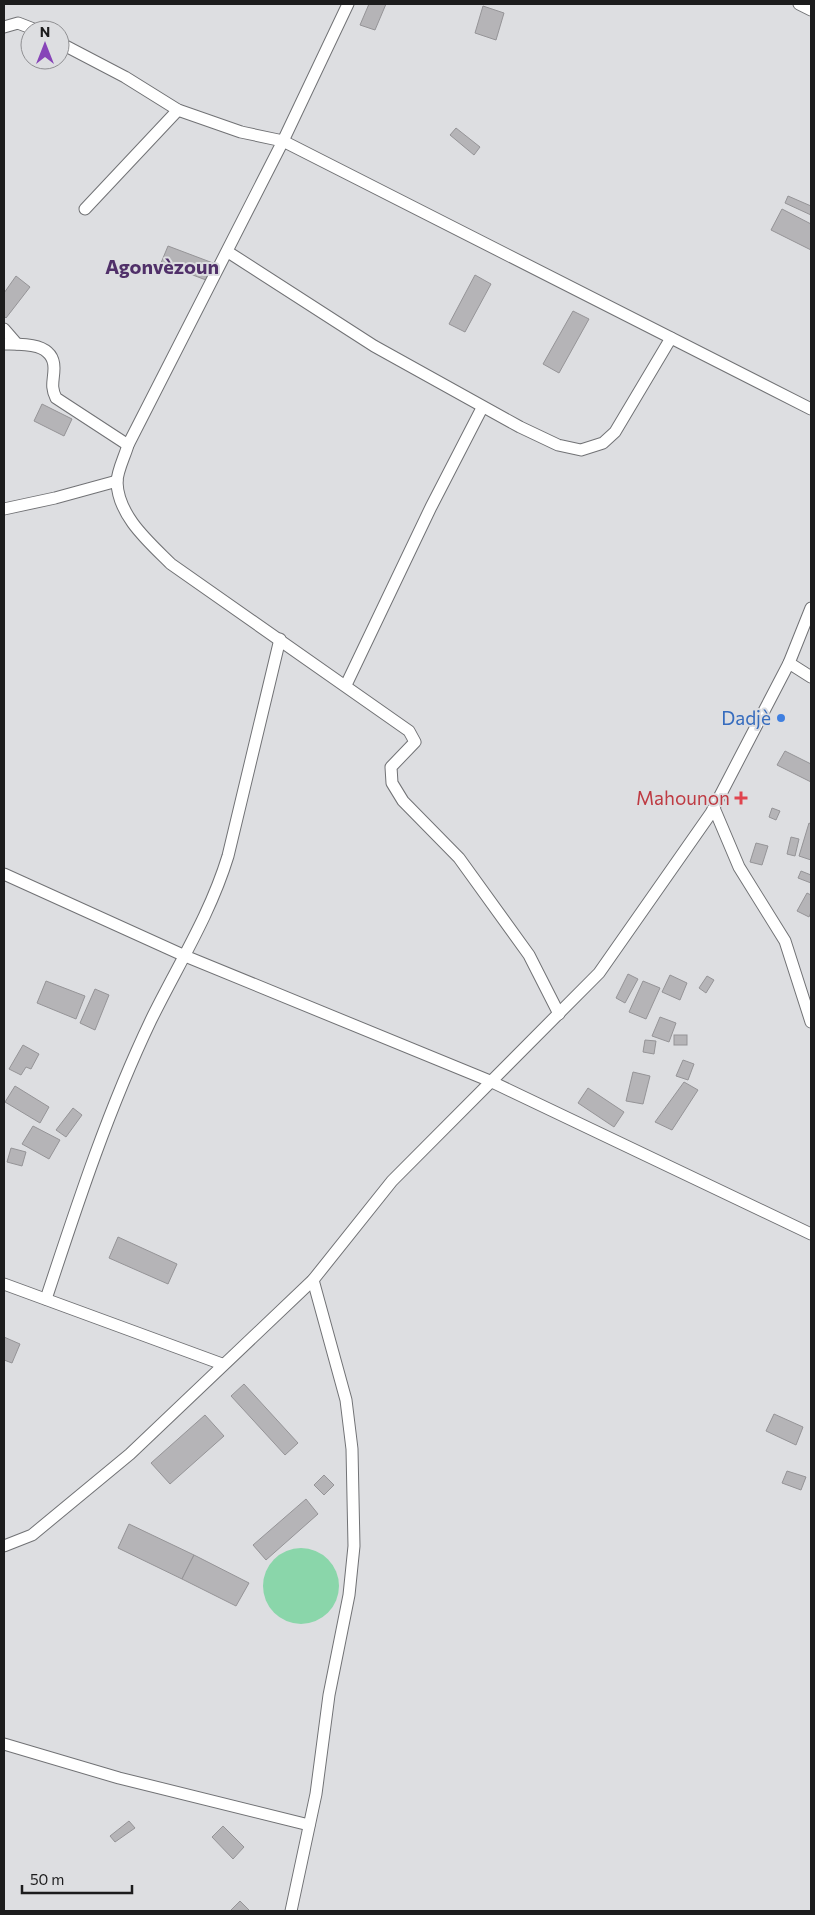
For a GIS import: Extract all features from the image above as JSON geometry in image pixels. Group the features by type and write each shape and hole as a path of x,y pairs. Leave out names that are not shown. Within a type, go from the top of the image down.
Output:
{"street":[{"path":"348,4 228,252 128,445 117,481 121,501 129,517 143,535 171,564 409,731 415,742 391,767 392,783 404,801 459,858 529,955 559,1014"},
{"path":"799,4 811,10"},
{"path":"4,27 20,24"},
{"path":"70,48 125,77 178,110 233,130 283,141 811,409"},
{"path":"85,209 178,110"},
{"path":"228,252 374,346 482,408 558,445 581,450 603,443 615,432 671,338"},
{"path":"4,329 17,344"},
{"path":"4,344 32,345 47,352 54,366 51,385 56,398 128,445"},
{"path":"346,686 431,507 482,408"},
{"path":"4,508 55,498 117,481"},
{"path":"4,1546 32,1535 130,1454 312,1280 392,1181 599,973 714,808 789,663 811,608"},
{"path":"46,1299 81,1193 121,1088 151,1020 218,890 228,856 280,639"},
{"path":"789,663 811,677"},
{"path":"714,808 739,867 785,942 811,1022"},
{"path":"4,874 185,956 490,1081 811,1234"},
{"path":"291,1911 316,1794 329,1694 348,1594 354,1546 352,1449 346,1400 312,1280"},
{"path":"4,1284 222,1364"},
{"path":"4,1744 119,1778 309,1825"}],"green space":[{"path":"301,1548 315,1551 328,1559 336,1572 339,1586 336,1600 328,1613 315,1621 301,1624 287,1621 274,1613 266,1600 263,1586 266,1572 274,1559 287,1551"}],"building":[{"path":"369,4 386,4 375,30 360,25"},
{"path":"483,6 504,13 496,40 475,33"},
{"path":"456,128 480,147 474,155 450,135"},
{"path":"788,196 811,206 811,215 785,203"},
{"path":"782,209 811,224 811,250 771,230"},
{"path":"168,246 213,263 206,280 161,263"},
{"path":"475,275 491,284 465,332 449,324"},
{"path":"16,276 30,287 6,318 4,316 4,293"},
{"path":"573,311 589,319 559,373 543,364"},
{"path":"42,404 72,419 64,436 34,421"},
{"path":"785,751 811,764 811,782 777,765"},
{"path":"772,808 780,811 776,820 769,817"},
{"path":"809,823 811,824 811,860 799,856"},
{"path":"791,837 799,839 795,856 787,854"},
{"path":"756,843 768,846 762,865 750,862"},
{"path":"801,871 811,875 811,883 798,878"},
{"path":"807,893 811,895 811,912 809,917 797,911"},
{"path":"628,974 638,979 625,1003 616,998"},
{"path":"670,975 687,983 680,1000 662,992"},
{"path":"707,976 714,980 706,993 699,988"},
{"path":"46,981 85,996 76,1019 37,1003"},
{"path":"643,981 660,988 646,1019 629,1012"},
{"path":"95,989 109,995 95,1030 80,1023"},
{"path":"660,1017 676,1023 669,1042 652,1036"},
{"path":"674,1035 687,1035 687,1045 674,1045"},
{"path":"645,1040 656,1041 654,1054 643,1052"},
{"path":"23,1045 39,1054 31,1069 26,1067 21,1075 9,1069"},
{"path":"683,1060 694,1064 688,1080 676,1076"},
{"path":"633,1072 650,1076 643,1104 626,1101"},
{"path":"684,1082 698,1090 672,1130 655,1122"},
{"path":"15,1086 49,1107 40,1123 5,1102"},
{"path":"588,1088 624,1112 614,1127 578,1103"},
{"path":"73,1108 82,1115 66,1137 56,1130"},
{"path":"33,1126 60,1140 49,1159 22,1144"},
{"path":"11,1148 26,1152 22,1166 7,1162"},
{"path":"118,1237 177,1264 168,1284 109,1258"},
{"path":"4,1337 20,1344 12,1363 4,1360"},
{"path":"244,1384 298,1443 285,1455 231,1396"},
{"path":"774,1414 803,1427 796,1445 766,1431"},
{"path":"205,1415 224,1436 170,1484 151,1463"},
{"path":"787,1471 806,1477 801,1490 782,1483"},
{"path":"324,1475 334,1485 324,1495 314,1485"},
{"path":"306,1499 318,1514 266,1560 253,1545"},
{"path":"129,1524 194,1555 182,1579 118,1548"},
{"path":"194,1555 249,1583 236,1606 182,1579"},
{"path":"129,1821 135,1828 115,1842 110,1836"},
{"path":"223,1826 244,1847 233,1859 212,1837"},
{"path":"240,1901 250,1911 230,1911"}],"place":[{"name":"Dadjè","path":"781,718"},
{"name":"Mahounon","path":"741,798"}],"district":[{"name":"Agonvèzoun","path":"162,267"}]}
